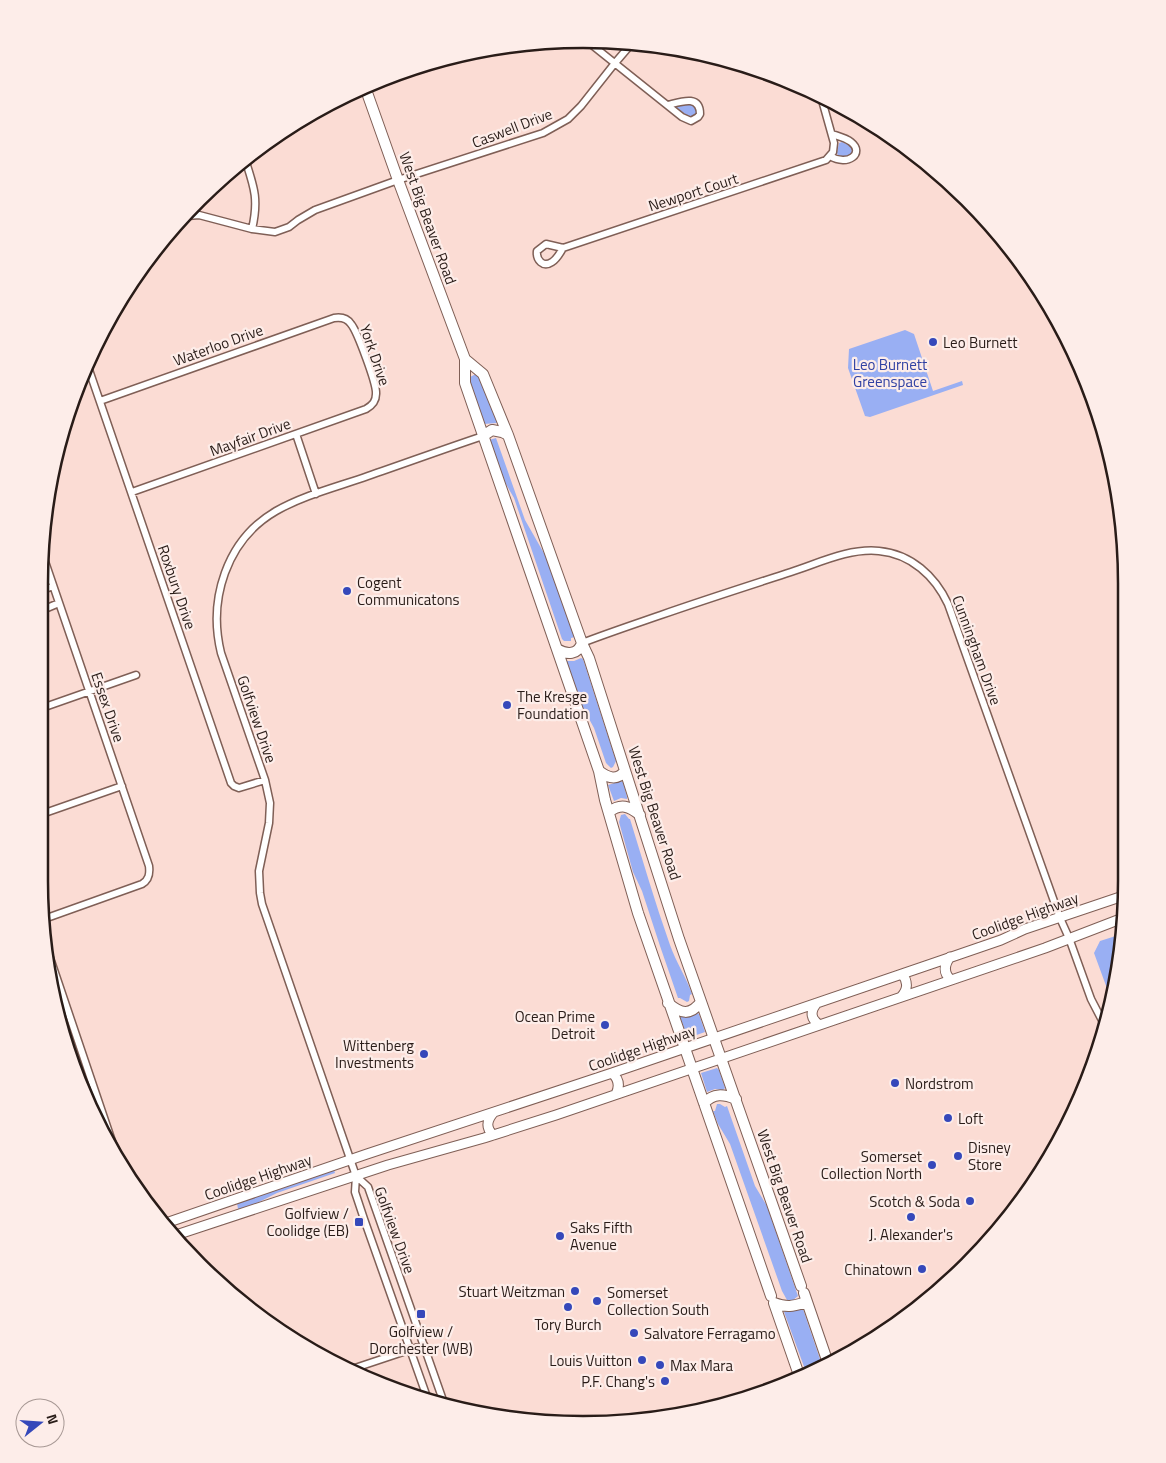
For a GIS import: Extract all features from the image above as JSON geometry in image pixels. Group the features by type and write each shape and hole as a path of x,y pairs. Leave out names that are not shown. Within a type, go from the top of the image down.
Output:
{"main road":[{"name":"West Big Beaver Road","path":"367,93 465,359 465,383 599,771 638,913 797,1371"},
{"name":"West Big Beaver Road","path":"465,359 483,374 508,436 589,658 701,1002 826,1357"},
{"path":"483,436 492,430 502,432 508,436"},
{"path":"557,649 568,654 574,653 580,648 582,643"},
{"path":"599,771 608,778 618,777 626,771"},
{"path":"609,812 623,806 632,809 640,815"},
{"name":"Coolidge Highway","path":"171,1221 422,1135 818,1003 1117,898"},
{"name":"Coolidge Highway","path":"181,1234 356,1176 493,1135 616,1094 951,980 1117,921"},
{"path":"950,957 945,968 946,974 951,980"},
{"path":"901,997 905,991 906,984 902,974"},
{"path":"668,1003 675,1009 684,1012 694,1010 701,1002"},
{"path":"818,1003 812,1009 812,1017 815,1022 820,1024"},
{"path":"612,1073 618,1080 619,1086 616,1094"},
{"path":"704,1103 715,1095 736,1099"},
{"path":"493,1135 488,1129 488,1122 494,1112"},
{"path":"226,1218 232,1213 228,1202"},
{"path":"772,1300 786,1307 792,1306 804,1293"}],"street":[{"path":"596,48 615,63 668,105 687,120 695,119 700,114 698,105 695,102 690,101 668,105"},
{"name":"Caswell Drive","path":"193,215 199,215 271,233 282,230 315,210 398,180 543,132 568,119 582,106 626,50"},
{"path":"824,105 834,147 830,156"},
{"name":"Newport Court","path":"563,248 820,162 830,156 846,161 851,159 855,155 856,150 852,143 832,134"},
{"path":"247,166 256,198 252,229"},
{"name":"Waterloo Drive","path":"100,401 334,318 346,319"},
{"name":"York Drive","path":"346,319 352,324 356,332 375,384 375,401"},
{"name":"Roxbury Drive","path":"91,372 231,783 239,788 265,780"},
{"name":"Mayfair Drive","path":"132,492 366,409 375,401"},
{"path":"296,434 316,494"},
{"name":"Golfview Drive","path":"425,1391 355,1192 356,1176 262,904 259,871 268,830 270,803 265,780 219,643 216,614 219,592 229,563 250,532 275,512 316,494 483,436"},
{"name":"Cunningham Drive","path":"582,643 737,589 846,554 880,551 908,560 921,568 932,578 943,593 948,604 1060,918 1101,1017"},
{"name":"Essex Drive","path":"48,570 149,866 149,876 145,882 49,917"},
{"path":"48,588 54,586"},
{"path":"48,608 60,603"},
{"path":"48,706 136,675"},
{"path":"48,812 122,786"},
{"path":"57,979 105,1121"},
{"name":"Golfview Drive","path":"356,1176 368,1187 442,1396"},
{"path":"359,1366 424,1345"}],"green space":[{"path":"692,104 697,111 693,116 687,115 676,107 677,106"},
{"path":"842,142 851,146 852,152 848,156 840,156 837,153 839,143"},
{"name":"Leo Burnett Greenspace","path":"905,330 914,334 933,391 962,381 963,385 870,417 865,416 848,368 849,349"},
{"path":"476,374 497,423 484,424 468,378"},
{"path":"496,438 525,520 549,562 575,637 571,638 571,641 564,641 562,639 514,498 503,479 489,440"},
{"path":"583,659 616,761 611,768 606,763 594,728 582,706 566,663 567,661"},
{"path":"623,782 627,799 621,798 614,801 608,785"},
{"path":"625,814 630,819 670,945 692,994 687,1002 678,998 642,891 633,872 619,822 621,815"},
{"path":"1115,936 1107,988 1094,953 1100,941"},
{"path":"697,1013 705,1032 688,1038 680,1017"},
{"path":"717,1068 725,1088 723,1090 715,1089 707,1092 701,1073"},
{"path":"717,1104 727,1106 755,1186 767,1206 798,1296 792,1301 787,1300 782,1291 730,1144 718,1124 713,1111 715,1111"},
{"path":"334,1170 335,1173 238,1209 237,1203"},
{"path":"803,1309 820,1360 804,1367 784,1312 785,1310"}],"place":[{"name":"Leo Burnett","path":"933,342"},
{"name":"Cogent Communicatons","path":"347,591"},
{"name":"The Kresge Foundation","path":"507,705"},
{"name":"Ocean Prime Detroit","path":"605,1025"},
{"name":"Wittenberg Investments","path":"424,1054"},
{"name":"Nordstrom","path":"895,1083"},
{"name":"Loft","path":"948,1118"},
{"name":"Disney Store","path":"958,1156"},
{"name":"Somerset Collection North","path":"932,1165"},
{"name":"Scotch & Soda","path":"970,1201"},
{"name":"J. Alexander's","path":"911,1217"},
{"name":"Golfview / Coolidge (EB)","path":"359,1222"},
{"name":"Saks Fifth Avenue","path":"560,1236"},
{"name":"Chinatown","path":"922,1269"},
{"name":"Stuart Weitzman","path":"575,1291"},
{"name":"Somerset Collection South","path":"597,1301"},
{"name":"Tory Burch","path":"568,1307"},
{"name":"Golfview / Dorchester (WB)","path":"421,1314"},
{"name":"Salvatore Ferragamo","path":"634,1333"},
{"name":"Louis Vuitton","path":"642,1360"},
{"name":"Max Mara","path":"660,1365"},
{"name":"P.F. Chang's","path":"665,1381"}]}
